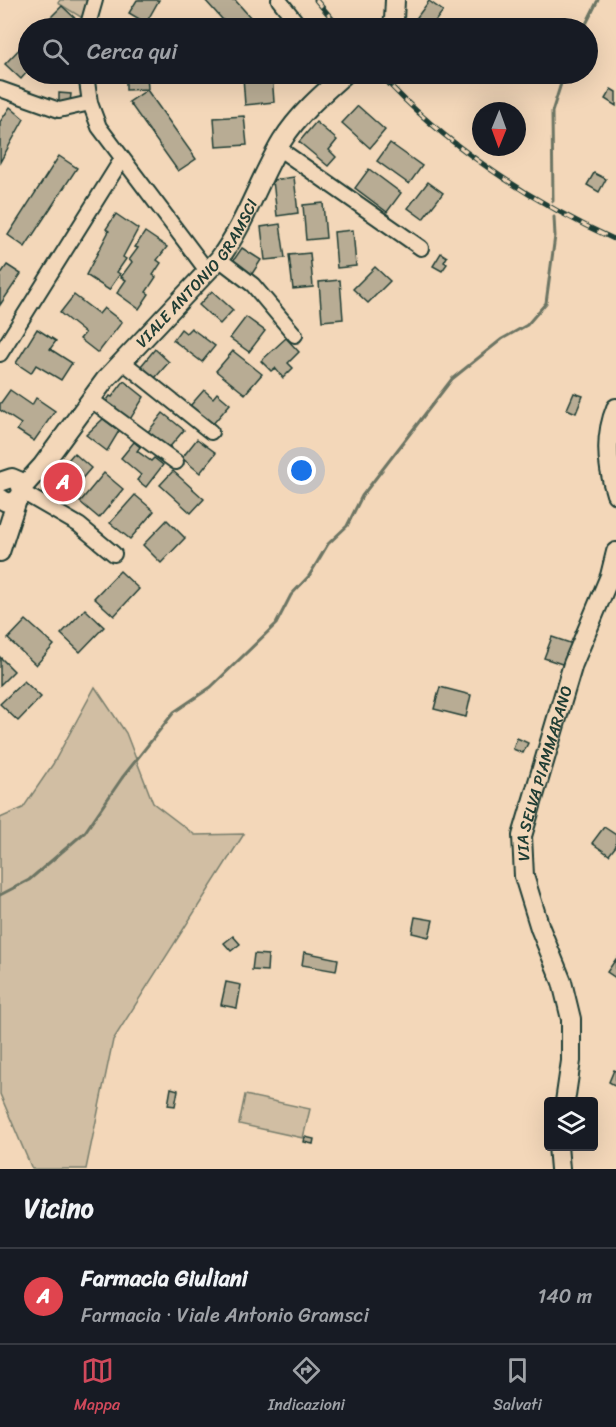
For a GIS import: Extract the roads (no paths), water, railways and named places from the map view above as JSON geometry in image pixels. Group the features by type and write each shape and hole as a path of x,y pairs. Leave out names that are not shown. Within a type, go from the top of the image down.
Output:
{"street":[{"path":"90,18 95,0"},
{"path":"279,0 293,18"},
{"path":"394,18 395,0"},
{"path":"87,84 90,103 99,127 122,159 214,266 253,285 295,335"},
{"name":"VIALE ANTONIO GRAMSCI","path":"10,489 42,466 90,399 214,266 237,231 278,148 292,127 331,84"},
{"path":"0,89 59,110 90,103"},
{"path":"278,148 421,248"},
{"path":"0,354 122,159"},
{"path":"123,362 211,432"},
{"path":"90,399 176,462"},
{"path":"616,408 608,449 610,473 616,494"},
{"path":"0,552 6,532 10,489 47,506 79,525 114,554"},
{"name":"VIA SELVA PIAMMARANO","path":"566,1097 572,1054 571,1019 559,973 533,906 522,863 521,842 526,815 573,664 607,582 616,552"},
{"path":"558,1151 560,1169"}],"waterway":[{"path":"589,18 598,0"},
{"path":"553,201 552,112 561,84"},
{"path":"0,895 29,880 85,832 122,778 174,712 211,687 276,624 291,595 309,576 328,544 347,526 362,496 452,379 502,339 527,325 546,303 555,236 554,217"}],"railway":[{"path":"316,0 331,18"},
{"path":"390,84 431,124 489,169 552,208 616,240"}],"place":[{"name":"Farmacia Giuliani","path":"63,482"}]}
